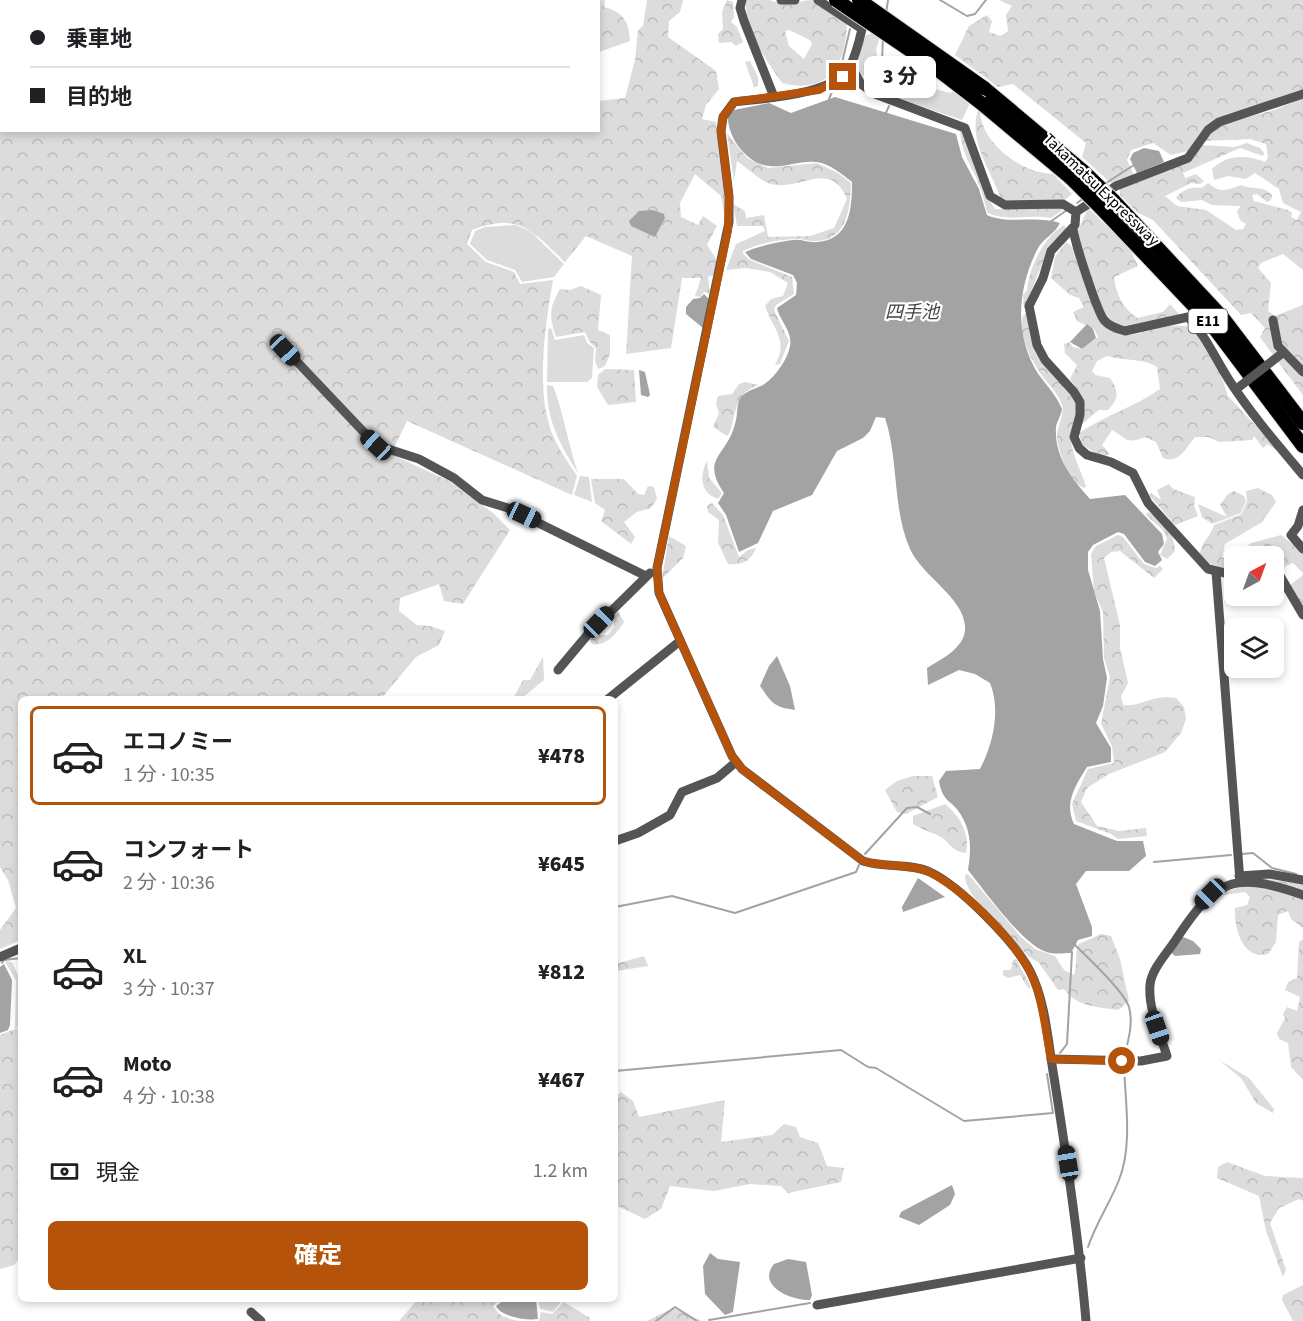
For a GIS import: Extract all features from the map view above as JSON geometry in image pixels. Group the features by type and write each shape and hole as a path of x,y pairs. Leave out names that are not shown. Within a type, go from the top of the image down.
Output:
{"highway":[{"name":"Takamatsu Expressway","path":"836,0 929,63 1113,200 1222,317 1303,423"},
{"name":"Takamatsu Expressway","path":"859,0 984,88 1077,175 1100,207 1212,325 1303,446"}],"street":[{"path":"742,0 740,8 744,21 774,97"},
{"path":"781,0 795,0"},
{"path":"818,0 862,29"},
{"path":"870,0 851,65 843,77 819,90 734,102 723,117 721,131 729,196 726,245 657,568 659,593 736,762 863,861 877,866 929,872 981,911 1029,969 1036,987 1051,1059 1075,1204 1086,1321"},
{"path":"851,65 861,84 875,94 965,128 990,196 996,202 1005,205 1063,204 1076,212"},
{"path":"1303,94 1219,122 1208,130 1188,158 1116,186 1076,212 1073,229 1104,320 1115,328 1125,331 1188,317 1209,344 1262,428 1303,475"},
{"path":"1073,229 1051,251 1043,278 1029,306 1037,345 1045,360 1080,402 1080,415 1074,437 1079,448 1087,455 1133,473 1148,503 1202,563 1216,572 1224,572"},
{"path":"1273,320 1274,336 1282,354 1303,372"},
{"path":"285,350 376,445 419,459 454,478 482,500 508,508 646,576"},
{"path":"1237,388 1282,354"},
{"path":"1303,510 1298,526 1291,535 1303,549"},
{"path":"558,670 589,633 646,576 657,568"},
{"path":"1216,572 1240,878"},
{"path":"1284,585 1303,615"},
{"path":"612,696 680,641"},
{"path":"618,840 655,825 670,815 682,792 717,778 736,762"},
{"path":"1051,1059 1155,1061 1167,1056 1153,1010 1150,984 1196,908 1210,894 1240,878 1269,874 1303,880"},
{"path":"1240,878 1277,886 1303,895"},
{"path":"0,957 18,949"},
{"path":"817,1305 1081,1258"},
{"path":"251,1312 261,1321"}],"green space":[{"path":"600,0 605,0 604,7 624,18 630,41 600,52"},
{"path":"647,0 683,0 680,12 669,21 668,37 716,71 719,89 706,105 702,119 716,122 724,187 725,219 721,196 695,174 680,203 681,217 698,225 703,216 717,226 707,245 718,262 714,275 708,277 710,294 704,292 700,297 695,296 701,278 682,278 671,348 626,354 632,256 586,236 565,262 534,234 514,224 502,223 472,230 467,244 486,262 514,272 520,284 553,280 547,318 543,383 549,423 555,440 577,476 572,495 407,421 391,454 451,482 493,513 510,530 463,604 444,601 439,584 400,598 399,611 417,625 445,631 439,645 416,657 384,696 18,696 18,941 0,949 0,930 16,908 8,880 0,867 0,132 600,132 600,101 625,98 635,60 638,30 643,26"},
{"path":"727,0 733,2 734,17 731,22 737,27 743,42 736,46 731,42 719,43 718,34 723,29 722,12"},
{"path":"746,0 770,0 789,4 813,0 847,23 843,52 832,73 812,85 798,86 782,83 752,33 746,11","holes":["789,30 810,40 812,44 804,59 789,46 785,31"]},
{"path":"999,0 1303,0 1303,90 1217,118 1203,130 1188,151 1171,155 1153,143 1131,150 1127,160 1134,175 1113,185 1082,157 1086,143 1013,84 998,87 955,55 969,26 987,15 992,21 989,32 1001,36 1008,31 1006,15 1012,6"},
{"path":"873,33 880,37 876,49 878,62 897,74 893,83 907,83 910,77 935,85 935,89 950,93 954,91 970,103 962,120 900,98 869,81 860,71 857,61 866,35"},
{"path":"750,61 758,77 758,85 754,87 745,62"},
{"path":"1303,98 1303,270 1283,254 1261,263 1258,268 1271,283 1268,311 1275,316 1303,305 1303,395 1278,362 1283,347 1273,355 1260,337 1265,328 1251,313 1241,315 1153,220 1138,213 1120,195 1120,189 1190,160 1201,145 1234,147 1247,143 1260,148 1264,153 1263,156 1240,148 1183,173 1185,178 1196,174 1204,181 1200,184 1191,183 1165,196 1177,206 1206,210 1236,230 1243,229 1246,224 1240,220 1237,211 1241,206 1212,205 1202,200 1181,202 1176,198 1188,189 1202,188 1208,183 1217,189 1224,190 1241,185 1269,192 1272,195 1271,200 1267,202 1257,194 1252,195 1254,201 1288,210 1292,213 1291,217 1297,220 1301,212 1283,203 1279,189 1255,173 1246,179 1228,176 1214,180 1212,169 1231,158 1244,157 1265,162 1268,158 1266,144 1250,139 1203,141 1220,125 1277,109"},
{"path":"978,110 988,135 1006,155 1029,169 1053,174 1072,194 1065,200 1064,209 1051,218 1003,217 988,213 963,148 960,131 963,130 986,195 995,209 1004,209 979,148 976,136"},
{"path":"727,133 747,158 768,168 817,163 838,173 851,183 848,212 845,221 835,235 817,241 796,239 774,241 743,251 743,254 750,260 792,277 794,294 776,305 774,310 789,341 780,364 775,365 779,356 780,341 765,306 771,299 783,296 788,283 770,272 746,268 726,270 736,244 765,231 763,226 737,226 733,204 745,211 746,218 764,215 768,237 810,236 834,228 847,199 840,187 831,180 822,178 780,185 768,183 737,161 734,181"},
{"path":"1088,208 1129,247 1138,266 1114,277 1118,295 1128,310 1137,318 1163,312 1170,304 1179,314 1177,318 1136,327 1118,324 1102,310 1077,233"},
{"path":"515,225 530,231 564,264 554,277 522,282 515,270 487,260 470,244 475,231 485,227"},
{"path":"1064,225 1067,229 1042,264 1024,309 1023,295 1027,290 1034,262 1050,237"},
{"path":"1066,242 1081,262 1095,305 1108,328 1118,334 1126,335 1175,326 1196,329 1220,372 1228,396 1283,455 1267,444 1263,448 1254,436 1252,440 1219,442 1208,437 1195,437 1182,454 1173,459 1163,458 1156,442 1145,437 1130,440 1112,430 1102,445 1110,454 1103,457 1082,445 1079,433 1160,389 1157,367 1146,362 1107,356 1097,361 1092,371 1095,375 1110,378 1115,387 1116,398 1108,410 1099,410 1081,425 1084,412 1082,401 1070,379 1077,365 1065,353 1064,344 1069,342 1073,347 1082,349 1098,337 1094,329 1077,321 1073,312 1084,307 1079,298 1070,295 1051,278 1055,257"},
{"path":"581,286 601,295 598,330 610,335 610,354 605,366 598,369 595,361 596,348 589,341 585,332 556,337 552,323 552,307 560,289 570,290"},
{"path":"1024,314 1028,314 1034,344 1077,402 1071,441 1086,486 1084,488 1074,480 1062,458 1057,436 1062,405 1029,353 1023,337"},
{"path":"551,328 555,340 584,335 587,343 594,348 592,378 587,382 547,382 548,329"},
{"path":"605,369 634,370 636,402 608,405 597,387 598,375"},
{"path":"745,382 759,385 751,388 741,397 727,436 713,427 719,413 716,404 718,396 732,394 739,384"},
{"path":"547,385 553,386 557,397 578,473 555,431 549,409"},
{"path":"707,460 709,478 722,493 718,499 704,488 702,478"},
{"path":"580,476 589,477 592,502 574,495"},
{"path":"591,479 624,479 638,494 644,495 648,486 654,487 657,499 651,508 637,512 624,522 635,537 631,544 601,521 605,510 595,503"},
{"path":"1169,484 1173,489 1195,497 1194,506 1198,516 1175,525 1149,495 1151,493 1161,500 1157,490"},
{"path":"1258,488 1272,495 1276,502 1262,522 1225,544 1222,558 1224,558 1224,569 1219,568 1207,561 1200,553 1214,525 1242,514 1247,501 1246,491"},
{"path":"1234,491 1244,496 1246,501 1241,513 1212,524 1202,517 1198,504 1227,517 1220,505 1228,494"},
{"path":"712,503 723,515 739,557 748,550 756,548 745,562 728,564 718,543 719,520 708,512 707,506"},
{"path":"1148,512 1163,523 1173,539 1175,551 1167,559 1160,555 1167,539 1164,531 1146,515"},
{"path":"1118,535 1123,537 1144,564 1156,568 1160,566 1163,569 1154,578 1120,551 1111,552 1104,558 1120,625 1120,648 1128,683 1121,696 1123,705 1167,697 1176,698 1184,707 1186,719 1181,733 1165,752 1109,774 1087,788 1081,802 1097,826 1119,831 1146,828 1147,836 1118,839 1111,834 1076,821 1072,804 1088,769 1114,763 1112,746 1101,724 1110,677 1104,658 1103,612 1094,592 1091,554 1096,546"},
{"path":"1281,535 1303,552 1303,573 1293,563 1284,567 1284,546 1247,546"},
{"path":"669,536 686,546 683,558 662,579"},
{"path":"1303,575 1303,610 1289,586"},
{"path":"618,611 624,622 618,630 606,641 592,644 590,640 594,635 608,635 614,627 614,616"},
{"path":"543,657 544,680 525,696 515,696 523,680 530,680"},
{"path":"913,776 932,776 938,797 906,814 897,812 885,790 897,781"},
{"path":"945,804 963,826 967,839 966,853 958,851 941,837 913,824 913,816"},
{"path":"968,874 1020,936 1035,949 1055,956 1064,970 1074,975 1079,944 1101,934 1111,936 1120,959 1129,1001 1118,1010 1103,1008 1082,1003 1064,989 1058,990 1039,963 1028,956 1001,929 972,895 965,875"},
{"path":"1259,878 1303,884 1303,928 1291,919 1288,911 1278,915 1276,942 1268,954 1259,955 1246,948 1241,941 1236,924 1235,908 1247,905 1250,897 1245,892 1225,895 1225,891 1247,886"},
{"path":"1303,939 1303,1080 1291,1067 1288,1043 1279,1039 1277,1033 1285,1018 1283,1014 1287,1007 1297,1011 1300,997 1285,990 1288,982 1297,978 1299,942"},
{"path":"644,956 648,966 618,971 618,963"},
{"path":"1016,959 1031,987 1029,989 1020,975 1008,978 1003,975 1003,970 1011,970 1013,960"},
{"path":"5,961 12,962 18,975 18,1027 15,1029 16,981"},
{"path":"18,1028 18,1260 14,1265 0,1269 0,1035"},
{"path":"1219,1060 1249,1078 1274,1109 1273,1113 1256,1103 1241,1078"},
{"path":"621,1092 633,1101 639,1117 725,1100 721,1142 772,1135 784,1124 796,1127 800,1137 818,1143 827,1166 844,1168 841,1182 788,1193 781,1186 750,1184 714,1191 670,1186 661,1209 645,1219 618,1206 618,1094"},
{"path":"1227,1162 1265,1176 1303,1178 1303,1201 1299,1199 1279,1208 1270,1223 1286,1270 1283,1277 1266,1231 1259,1196 1217,1178 1218,1167"},
{"path":"1303,1285 1303,1321 1293,1321 1282,1300 1283,1295"},
{"path":"415,1302 498,1302 493,1306 498,1313 519,1321 399,1321"},
{"path":"539,1302 561,1302 553,1312 540,1309"},
{"path":"564,1302 590,1318 590,1321 539,1321 541,1312 552,1314"},
{"path":"673,1308 702,1321 647,1321"}],"water":[{"name":"四手池","path":"835,97 956,134 962,157 979,189 987,215 1004,219 1060,223 1039,246 1030,265 1022,297 1021,313 1025,345 1031,360 1062,409 1056,427 1061,458 1077,484 1090,499 1125,495 1162,534 1164,544 1158,552 1162,560 1155,566 1145,562 1124,534 1118,532 1093,545 1088,552 1088,570 1100,611 1103,659 1107,678 1103,706 1096,723 1111,748 1111,762 1087,767 1072,795 1071,816 1074,824 1117,841 1143,841 1146,856 1129,871 1086,871 1076,884 1092,927 1092,936 1078,940 1071,953 1050,953 1025,938 968,870 970,849 965,822 958,810 945,798 939,781 946,771 980,769 989,749 994,727 993,693 990,683 975,674 959,670 928,685 927,668 958,646 965,633 965,626 963,616 950,596 924,569 910,549 900,517 892,450 885,418 876,417 870,431 863,438 837,451 812,495 773,511 758,543 739,552 726,515 718,503 724,493 714,472 715,464 731,435 741,397 770,380 782,366 790,338 777,308 796,295 797,283 793,275 751,259 745,252 782,242 828,240 843,229 847,221 852,192 852,182 826,164 804,162 769,166 753,160 735,141 728,116 734,110 769,103 791,113"},
{"path":"1144,148 1159,151 1164,162 1137,173 1130,159 1133,153"},
{"path":"653,210 664,214 665,218 655,237 631,226 629,221 639,211"},
{"path":"704,294 709,299 703,328 686,314 686,307 693,299 700,298"},
{"path":"1087,324 1093,329 1096,338 1082,349 1070,342"},
{"path":"639,370 645,372 650,395 648,397 641,395"},
{"path":"777,656 790,686 795,710 774,703 760,686 769,666"},
{"path":"918,878 945,897 903,912 902,907"},
{"path":"1181,936 1193,941 1201,949 1200,954 1175,956 1170,952"},
{"path":"4,964 12,980 10,1025 8,1030 0,1033 0,967"},
{"path":"952,1185 955,1194 950,1205 919,1225 899,1217 901,1212"},
{"path":"710,1253 718,1259 740,1262 733,1312 725,1315 705,1294 703,1266"},
{"path":"788,1259 806,1262 812,1295 810,1300 786,1295 773,1285 770,1272 774,1264"},
{"path":"501,1302 536,1302 538,1319 521,1319 503,1313 496,1306"}],"waterway":[{"path":"886,14 888,0"},
{"path":"940,0 967,16 975,14 986,0"},
{"path":"840,71 850,29"},
{"path":"883,38 882,61 904,73 901,78"},
{"path":"829,99 832,92"},
{"path":"885,115 889,106"},
{"path":"1103,185 1134,165"},
{"path":"1077,203 1084,198"},
{"path":"1050,222 1067,210"},
{"path":"865,854 907,808 917,807 930,814"},
{"path":"1242,854 1253,853 1272,868 1296,874"},
{"path":"1154,862 1231,855"},
{"path":"618,906 672,896 735,913 856,872 859,865"},
{"path":"1073,943 1112,983 1129,1007 1130,1027 1124,1059"},
{"path":"1060,1053 1067,1044 1072,952"},
{"path":"2,963 4,960 18,958"},
{"path":"618,1071 841,1050 868,1067 876,1068 964,1121 1053,1113 1047,1074"},
{"path":"1088,1247 1119,1180 1126,1152 1124,1064"},
{"path":"709,1320 810,1303"},
{"path":"656,1321 675,1307 697,1321"}],"route":[{"path":"843,77 819,90 734,102 723,117 721,131 729,196 726,245 657,568 659,593 732,756 742,769 863,861 877,866 929,872 981,911 1029,969 1041,1007 1051,1059 1122,1061"}]}
